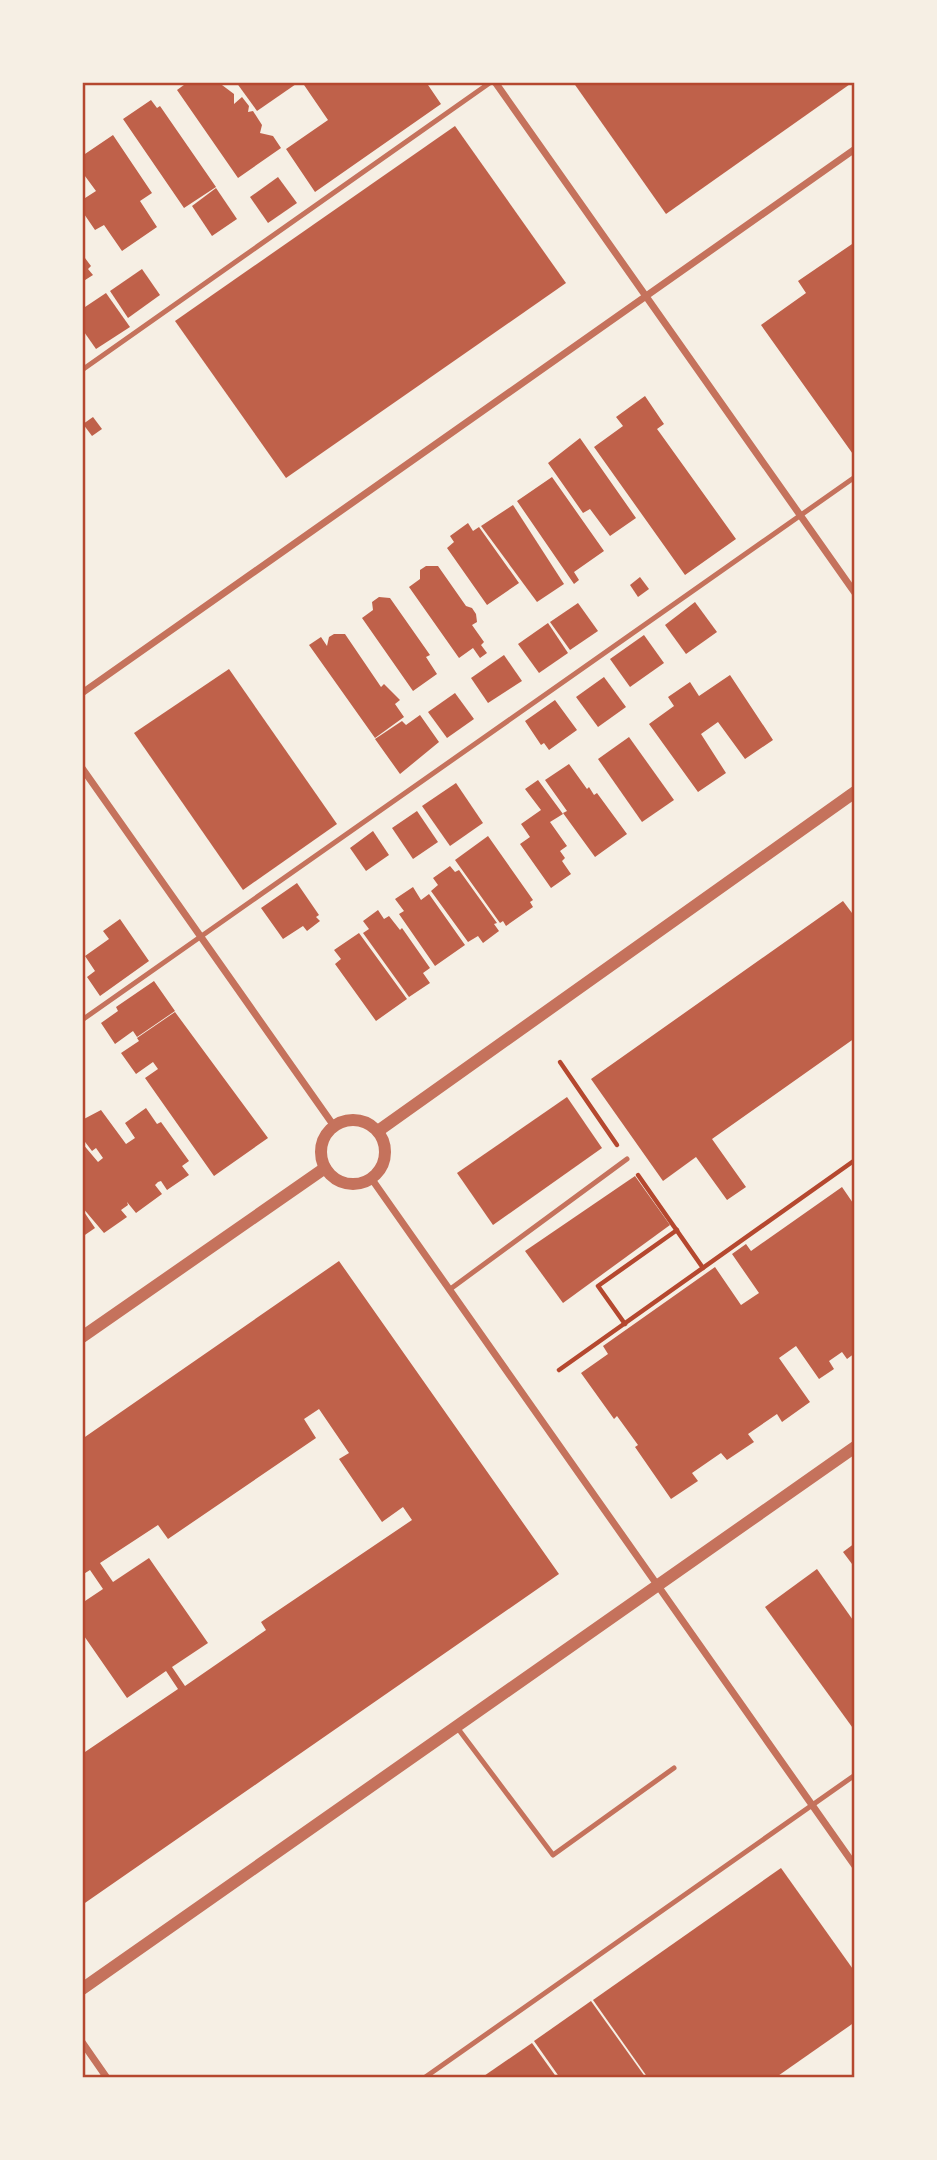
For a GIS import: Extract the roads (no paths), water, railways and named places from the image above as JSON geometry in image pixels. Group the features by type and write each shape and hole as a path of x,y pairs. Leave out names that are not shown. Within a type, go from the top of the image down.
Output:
{"street":[{"path":"493,82 855,593"},
{"path":"82,693 855,149"},
{"path":"82,768 334,1126"},
{"path":"378,1131 855,792"},
{"path":"349,1120 360,1120 378,1131 383,1140 384,1162 371,1178 351,1184 331,1176 325,1168 320,1147 323,1137 334,1126 349,1120"},
{"path":"82,1337 325,1168"},
{"path":"371,1178 855,1866"},
{"path":"82,1989 855,1447"},
{"path":"82,2042 107,2078"}],"lane":[{"path":"82,370 493,82"},
{"path":"82,1020 855,477"},
{"path":"449,1290 627,1159"},
{"path":"456,1726 553,1855 674,1768"},
{"path":"424,2078 855,1775"}]}
